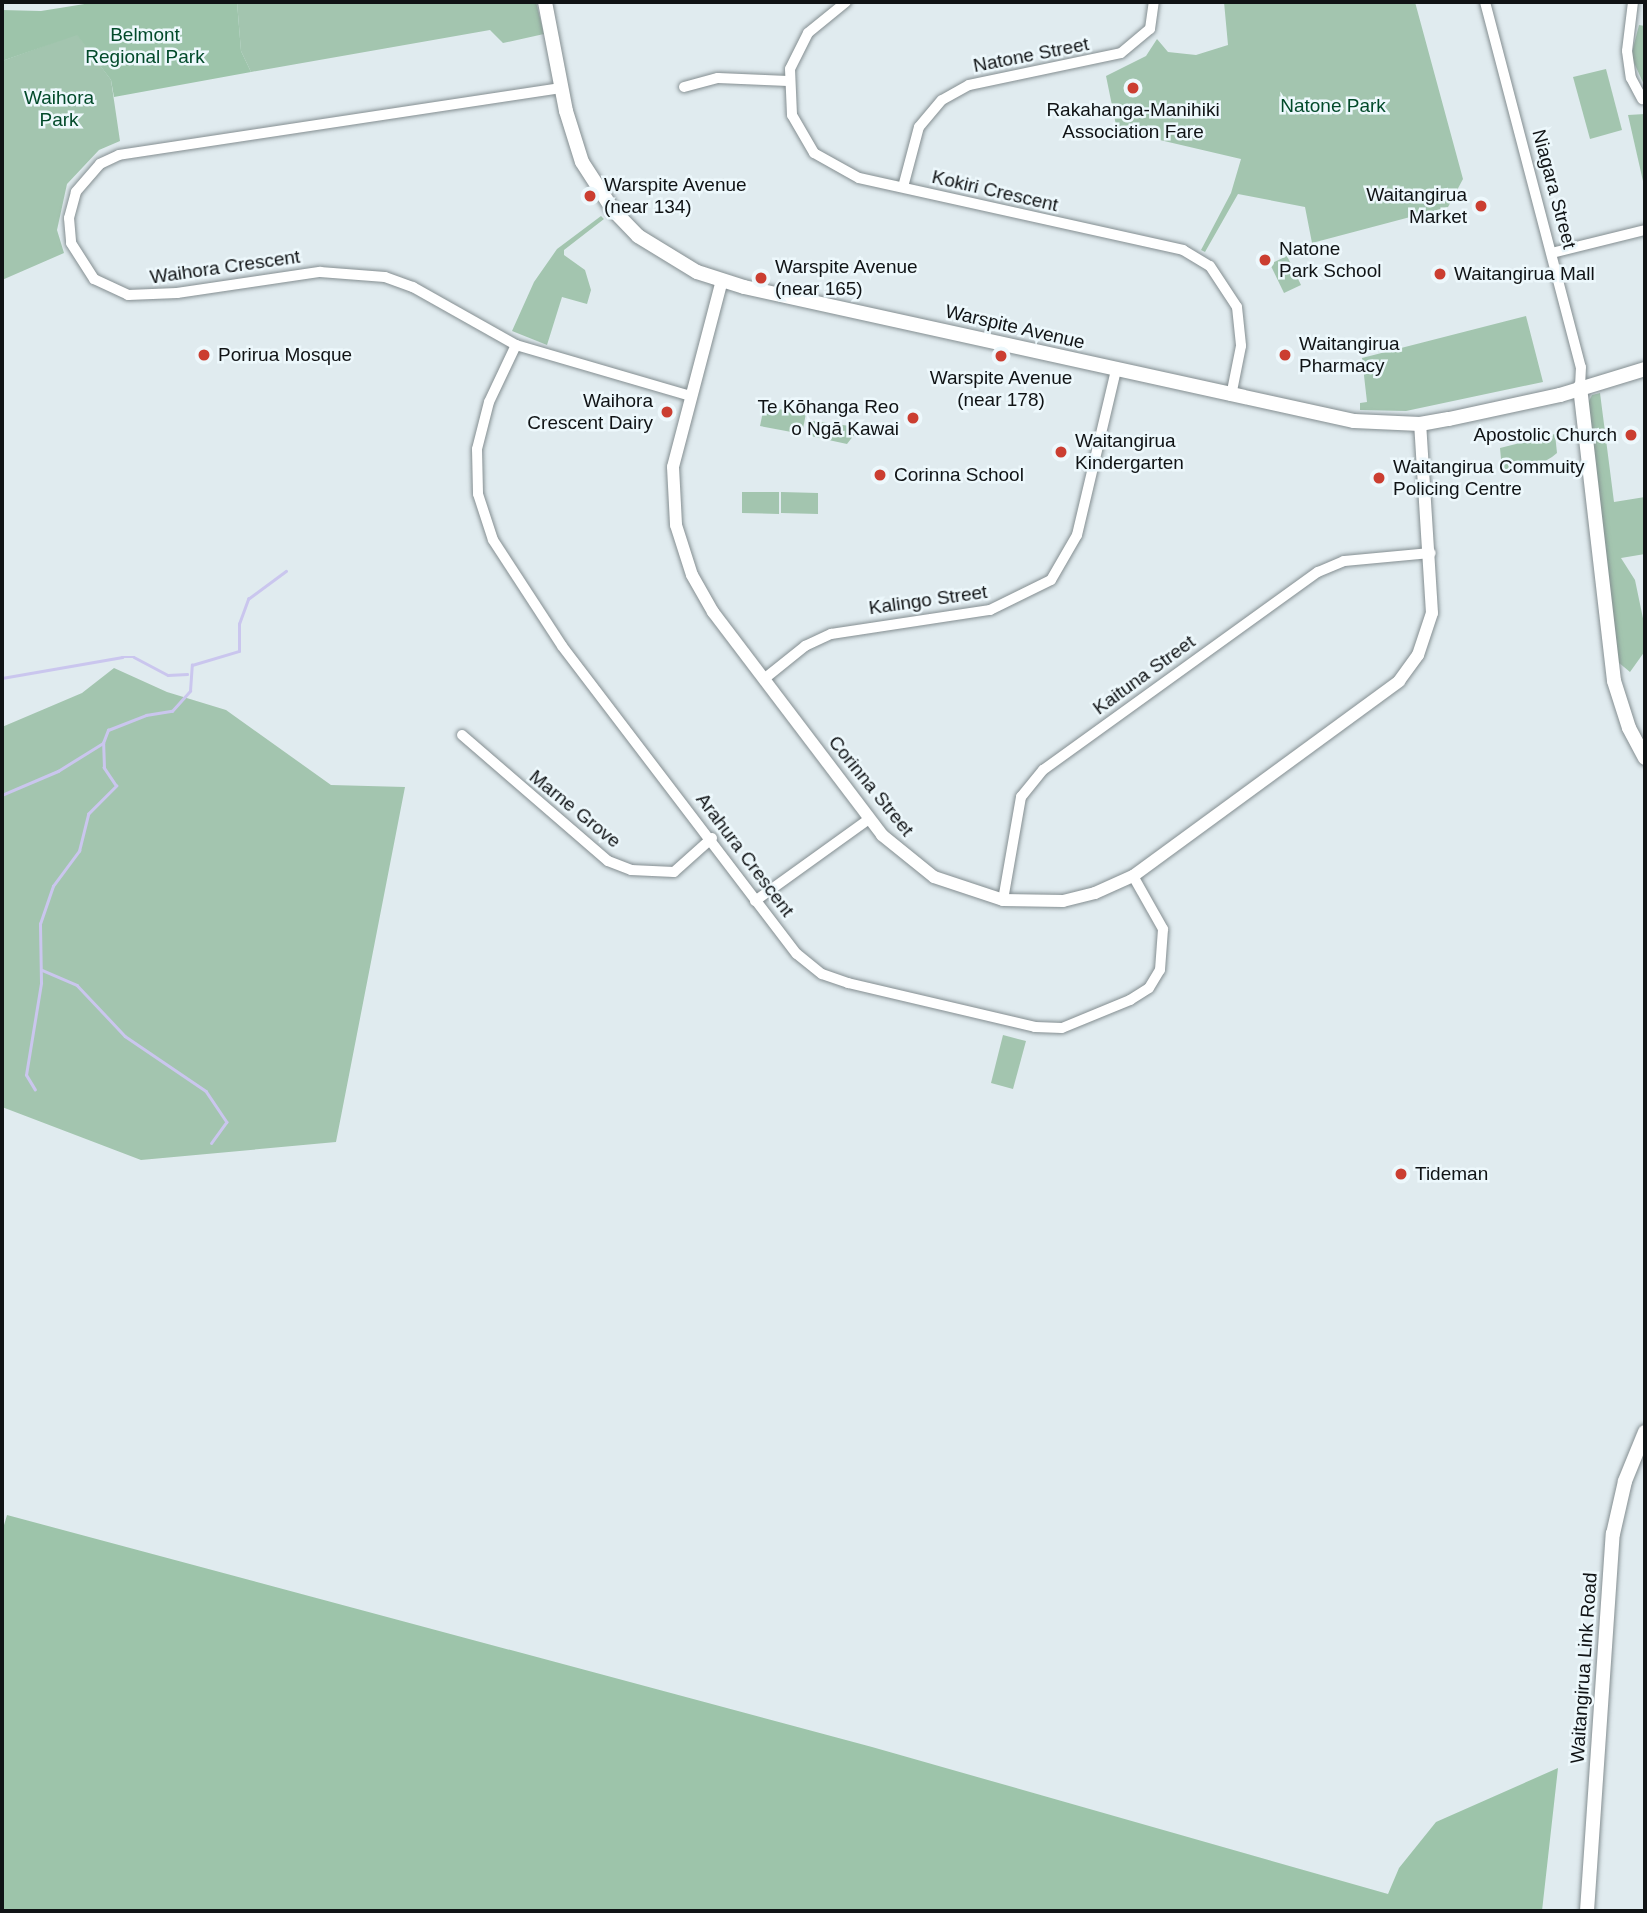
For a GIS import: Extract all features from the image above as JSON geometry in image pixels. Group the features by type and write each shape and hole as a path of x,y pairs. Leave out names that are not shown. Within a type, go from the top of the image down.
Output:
{"main road":[{"name":"Warspite Avenue","path":"545,2 561,88 582,162 613,210 660,252 722,280 1231,396 1354,421 1420,424 1645,369"},
{"path":"1580,387 1614,681 1629,728 1645,758"},
{"name":"Waitangirua Link Road","path":"1587,1911 1614,1534 1625,1480 1645,1432"}],"street":[{"name":"Kokiri Crescent","path":"846,2 808,33 793,57 788,81 797,128 814,153 841,171 1183,250 1210,266 1233,296 1241,326 1231,396"},
{"name":"Natone Street","path":"903,187 919,127 942,100 969,85 1121,53 1150,29 1154,2"},
{"name":"Niagara Street","path":"1485,2 1581,367 1580,387"},
{"path":"1633,2 1627,51 1631,78 1642,99"},
{"path":"684,87 718,78 788,81"},
{"name":"Waihora Crescent","path":"561,88 125,153 93,170 76,192 69,211 69,234 84,268 118,293 151,296 354,271 413,287 516,345 690,396"},
{"path":"1552,253 1645,230"},
{"name":"Corinna Street","path":"722,280 673,467 676,525 700,591 869,819 897,850 934,877 1003,901 1063,901 1133,876 1399,681 1418,655 1429,627 1434,595 1420,424"},
{"name":"Arahura Crescent","path":"516,345 489,402 477,449 478,494 493,540 562,646 712,838 755,901 797,954 822,974 1035,1027 1062,1028 1130,1000 1149,988 1160,970 1163,929 1133,876"},
{"name":"Kalingo Street","path":"764,679 804,646 831,634 990,610 1051,580 1077,535 1116,370"},
{"name":"Kaituna Street","path":"1003,901 1021,797 1043,770 1318,572 1344,562 1431,553"},
{"name":"Marne Grove","path":"462,735 608,861 631,870 674,872 712,838"},
{"path":"755,901 869,819"}],"green space":[{"name":"Belmont Regional Park","path":"97,2 237,2 241,51 251,72 114,97 111,80 77,35 2,61 2,10 41,11"},
{"name":"Belmont Regional Park","path":"237,2 536,2 544,34 503,43 490,30 251,72 241,51"},
{"name":"Natone Park","path":"1224,2 1415,2 1463,179 1448,207 1312,243 1305,207 1238,194 1205,252 1201,250 1231,193 1241,159 1117,130 1106,76 1146,56 1157,39 1168,52 1196,55 1228,45"},
{"path":"1639,25 1645,26 1645,87 1631,56"},
{"name":"Waihora Park","path":"77,34 111,80 120,141 99,150 67,184 57,230 64,253 2,280 2,61"},
{"path":"1606,69 1622,130 1590,139 1573,77"},
{"path":"1645,114 1645,190 1628,115"},
{"path":"601,216 604,219 564,250 564,255 585,270 591,290 587,304 562,297 547,345 512,331 534,282 557,249"},
{"path":"1287,256 1301,285 1284,293 1270,264"},
{"path":"1526,316 1543,382 1406,411 1360,410 1360,403 1367,402 1362,358"},
{"path":"1600,393 1614,502 1645,497 1645,554 1621,558 1635,580 1645,628 1645,651 1630,672 1618,662 1588,403 1592,395"},
{"path":"764,407 806,413 802,434 760,426"},
{"path":"813,421 850,426 854,435 847,444 810,436"},
{"path":"1555,434 1557,453 1552,457 1523,474 1502,470 1500,448"},
{"path":"742,492 779,492 779,514 742,513"},
{"path":"781,492 818,493 818,514 781,513"},
{"path":"114,668 167,692 226,710 331,785 405,787 336,1142 141,1160 2,1107 2,727 82,693"},
{"path":"1003,1035 1026,1041 1013,1089 991,1083"},
{"path":"7,1515 872,1747 1388,1894 1399,1868 1436,1822 1558,1768 1542,1911 2,1911 2,1532"}],"waterway":[{"path":"2,795 58,771 103,743 108,730 146,715 172,711 190,691 192,665 239,651 239,624 248,599 286,571"},
{"path":"2,678 122,657 134,657 168,675 187,674"},
{"path":"35,1090 26,1075 41,983 40,924 53,886 79,851 88,814 116,786 104,768 103,743"},
{"path":"42,970 77,985 125,1036 206,1091 227,1122 212,1143"}],"place":[{"name":"Rakahanga-Manihiki Association Fare","path":"1133,88"},
{"name":"Warspite Avenue (near 134)","path":"590,196"},
{"name":"Waitangirua Market","path":"1481,206"},
{"name":"Natone Park School","path":"1265,260"},
{"name":"Waitangirua Mall","path":"1440,274"},
{"name":"Warspite Avenue (near 165)","path":"761,278"},
{"name":"Porirua Mosque","path":"204,355"},
{"name":"Waitangirua Pharmacy","path":"1285,355"},
{"name":"Warspite Avenue (near 178)","path":"1001,356"},
{"name":"Waihora Crescent Dairy","path":"667,412"},
{"name":"Te Kōhanga Reo o Ngā Kawai","path":"913,418"},
{"name":"Apostolic Church","path":"1631,435"},
{"name":"Waitangirua Kindergarten","path":"1061,452"},
{"name":"Corinna School","path":"880,475"},
{"name":"Waitangirua Commuity Policing Centre","path":"1379,478"},
{"name":"Tideman","path":"1401,1174"}]}
